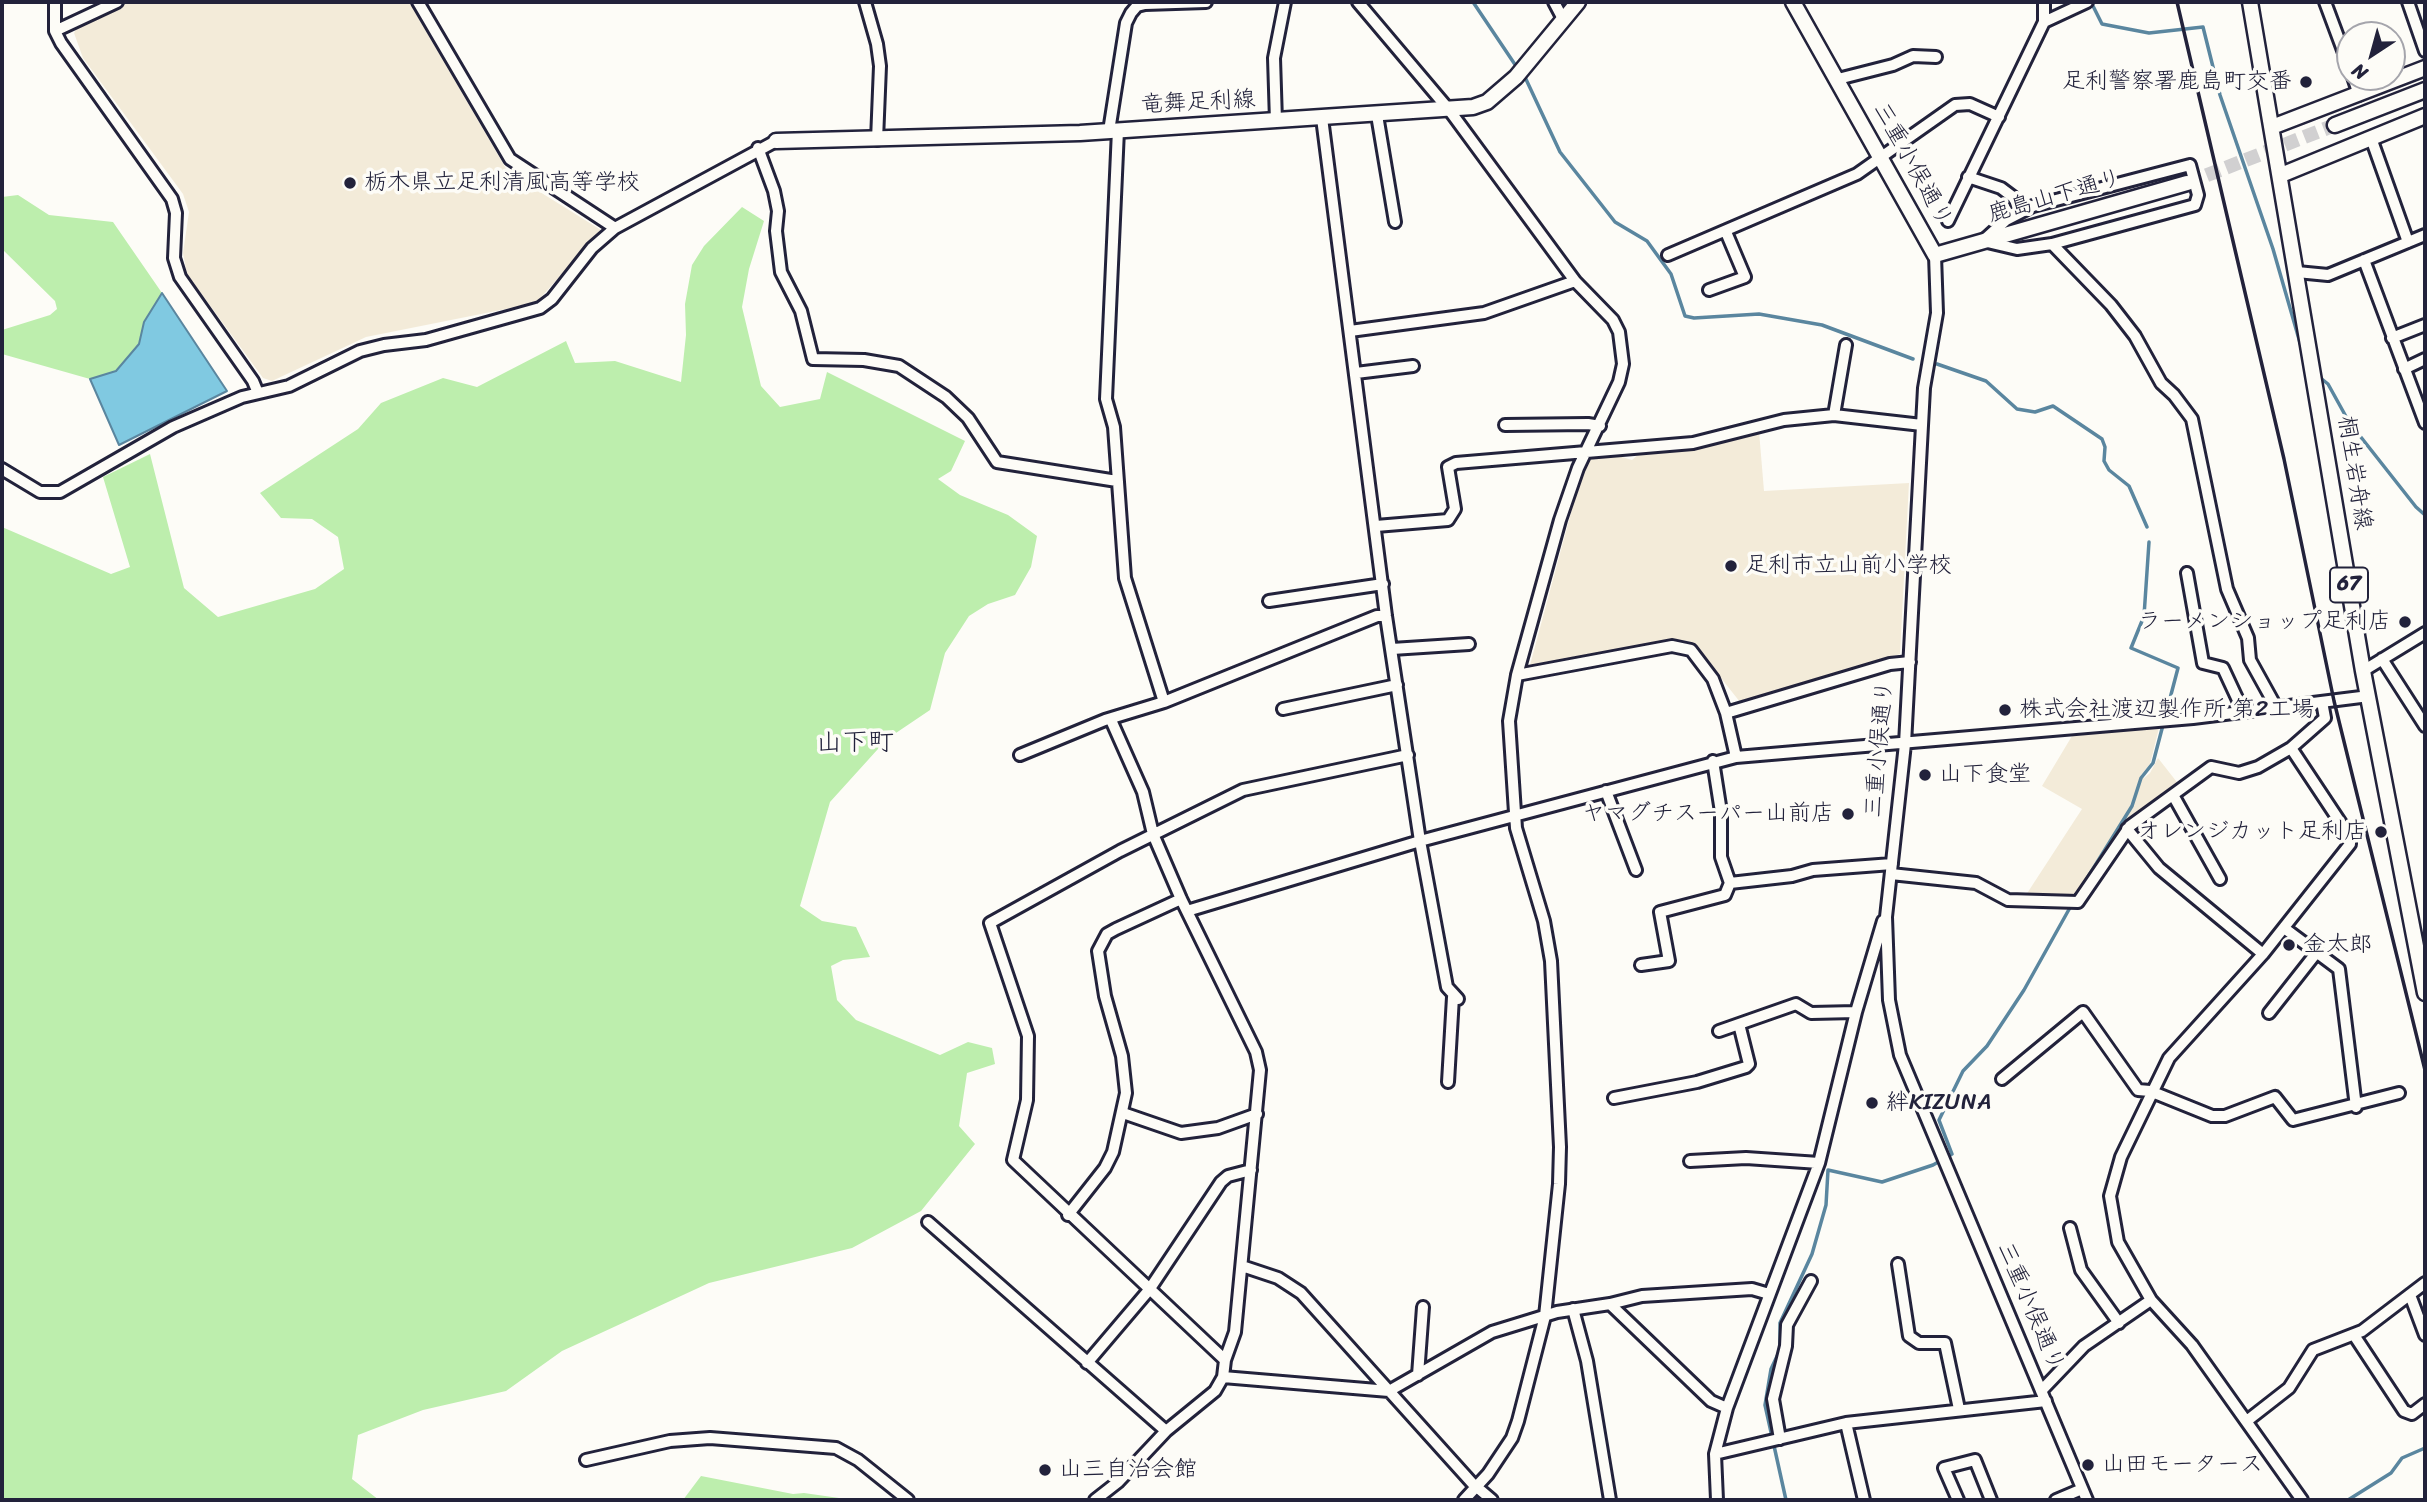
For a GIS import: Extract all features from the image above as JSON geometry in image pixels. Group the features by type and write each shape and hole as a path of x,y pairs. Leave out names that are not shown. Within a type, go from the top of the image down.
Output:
{"main road":[{"name":"竜舞足利線","path":"776,141 824,137 877,140 1114,131 1450,111 1480,105 1497,95 1578,2"},
{"name":"三重小俣通り","path":"1793,2 1935,255"},
{"name":"桐生岩舟線","path":"2250,2 2363,671 2425,993"},
{"path":"2272,127 2425,68"},
{"path":"2334,125 2425,90"},
{"path":"2281,175 2425,116"},
{"name":"鹿島山下通り","path":"1935,255 2188,183"}],"street":[{"path":"54,2 55,31 61,43 168,190 176,213 174,251 177,271 253,381 258,393"},
{"path":"55,31 117,2"},
{"path":"418,2 510,159 615,228"},
{"path":"864,2 880,66 877,140"},
{"path":"1164,702 1125,578 1114,427 1107,399 1114,131 1126,23 1131,13 1145,4 1206,2"},
{"path":"1276,121 1275,58 1285,2"},
{"path":"1358,2 1450,111 1575,281 1613,320 1622,349 1623,364 1619,382 1560,520 1517,675 1509,721 1514,817 1544,921 1555,1015 1560,1147 1545,1316 1512,1438 1477,1487 1464,1500"},
{"path":"1554,2 1563,19"},
{"path":"1948,221 2044,22 2043,2"},
{"path":"2044,22 2087,2"},
{"path":"2325,2 2336,31"},
{"path":"2408,2 2425,51"},
{"path":"1838,79 1893,65 1913,55 1936,57"},
{"path":"1668,255 1829,188 1882,158 1955,106 1970,104 1999,117"},
{"path":"1377,115 1395,222"},
{"path":"1322,118 1387,616 1420,841 1438,950 1447,987 1456,998 1448,1082"},
{"path":"2371,138 2408,242"},
{"path":"2,469 40,492 60,492 173,427 242,397 289,386 373,346 426,340 540,308 552,299 592,248 615,228 758,148 776,141"},
{"path":"758,148 774,191 778,211 776,231 781,272 801,310 813,359 864,360 899,366 946,397 968,418 997,462 1117,481"},
{"path":"2190,165 2199,195 2195,205 2052,244 2017,249 1983,241 2022,211 2190,165"},
{"path":"1968,177 2001,188 2013,197 2022,211"},
{"path":"1709,290 1745,277 1726,232"},
{"path":"2297,272 2328,275 2425,235"},
{"path":"2052,244 2118,313 2161,383 2192,419 2227,589 2248,638 2250,660 2276,707"},
{"name":"三重小俣通り","path":"1935,255 1937,313 1924,388 1905,744 1886,917 1889,1000 1900,1055 2085,1495"},
{"path":"2364,260 2425,420"},
{"path":"1350,331 1484,313 1575,281"},
{"path":"2392,338 2425,325"},
{"path":"1834,415 1846,345"},
{"path":"2404,369 2425,359"},
{"path":"1356,373 1413,366"},
{"path":"1376,527 1448,520 1455,509 1448,467 1456,463 1693,443 1784,420 1834,415 1922,425"},
{"path":"1505,425 1600,426"},
{"path":"2188,573 2203,663 2223,668 2243,711"},
{"path":"1269,601 1383,584"},
{"path":"1020,755 1164,702 1377,616 1387,616"},
{"path":"2363,671 2425,633"},
{"path":"1392,649 1469,644"},
{"path":"1517,675 1672,646 1691,650 1713,679 1727,713 1736,757"},
{"path":"2382,659 2425,726"},
{"path":"1727,713 1890,664 1910,662"},
{"path":"1283,709 1397,685"},
{"path":"1187,911 1420,841 1713,761 2243,711 2368,696"},
{"path":"1730,883 1792,876 1813,870 1891,869 1976,883 2008,900 2078,902 2127,829 2211,767 2239,773 2258,767 2291,748 2325,718 2322,702"},
{"path":"1094,1500 1118,1482 1166,1431 1215,1391 1223,1377 1224,1360 1235,1332 1260,1070 1256,1052 1181,899 1153,834 1143,792 1111,720"},
{"path":"2291,748 2350,837 2350,844 2263,954 2169,1058 2150,1091 2112,1179 2110,1196 2118,1242 2151,1300 2192,1345 2248,1420 2301,1500"},
{"path":"1224,1360 1013,1160 1027,1100 1028,1036 990,923 1153,834 1254,786 1408,755"},
{"path":"1641,965 1669,961 1660,912 1725,895 1730,883 1721,857 1721,812 1713,761"},
{"path":"1606,792 1636,870"},
{"path":"2172,795 2220,879"},
{"path":"2127,829 2159,868 2263,954"},
{"path":"1068,1215 1105,1168 1116,1143 1123,1113 1125,1072 1098,951 1107,934 1181,899"},
{"path":"1717,1500 1715,1454 1727,1408 1819,1163 1856,1012 1879,929 1886,917"},
{"path":"2284,928 2339,969 2356,1107"},
{"path":"2269,1013 2317,952"},
{"path":"1719,1031 1796,1004 1811,1013 1856,1012"},
{"path":"2003,1079 2083,1012 2131,1084 2138,1090 2150,1091 2211,1116 2225,1116 2275,1097 2292,1120 2356,1107 2399,1093"},
{"path":"1614,1097 1696,1082 1746,1067 1749,1064 1739,1024"},
{"path":"1123,1113 1181,1133 1218,1128 1257,1114"},
{"path":"1690,1161 1746,1158 1819,1163"},
{"path":"1087,1363 1149,1290 1221,1182 1228,1176 1251,1170"},
{"path":"928,1222 1166,1431"},
{"path":"2070,1228 2081,1270 2119,1323"},
{"path":"1898,1264 1909,1336 1919,1343 1945,1343 1959,1409"},
{"path":"1242,1266 1289,1283 1313,1305 1477,1487 1492,1500"},
{"path":"1780,1439 1773,1399 1786,1346 1787,1325 1811,1281"},
{"path":"2248,1420 2289,1388 2313,1350 2354,1335 2425,1283"},
{"path":"1223,1377 1389,1391 1492,1332 1545,1316 1642,1296 1752,1289 1769,1294"},
{"path":"2410,1295 2425,1335"},
{"path":"1715,1454 1846,1423 2043,1396 2084,1346 2151,1300"},
{"path":"1610,1304 1711,1401 1727,1408"},
{"path":"1418,1375 1423,1307"},
{"path":"1573,1309 1587,1361 1610,1500"},
{"path":"2354,1335 2404,1411 2412,1414 2425,1404"},
{"path":"1846,1423 1864,1500"},
{"path":"586,1460 670,1441 710,1438 836,1448 858,1460 908,1500"},
{"path":"1958,1500 1944,1468 1975,1460 1991,1500"},
{"path":"2056,1500 2085,1495"}],"shaded area":[{"name":"栃木県立足利清風高等学校","path":"123,2 409,2 508,172 601,230 536,303 366,337 272,381 263,378 187,274 183,253 189,212 183,194 83,58 74,33 78,26"},
{"name":"足利市立山前小学校","path":"1759,431 1764,491 1909,483 1900,654 1740,702 1698,649 1670,641 1530,665 1583,468 1590,457 1612,454 1632,460 1639,454 1694,447"},
{"path":"2159,728 2150,764 2141,775 2144,778 2150,773 2158,758 2180,786 2120,830 2077,899 2024,898 2082,809 2042,786 2072,736"}],"green space":[{"path":"18,195 49,215 113,222 162,293 144,322 139,344 116,371 90,379 2,354 2,330 50,315 57,309 55,301 2,249 2,197"},
{"path":"742,207 764,221 749,269 742,307 761,386 780,407 820,399 827,372 965,441 951,471 938,479 960,495 1008,515 1037,536 1031,567 1015,595 988,604 969,616 945,653 930,710 887,739 830,802 800,906 822,921 856,927 870,957 843,960 831,966 837,1000 856,1020 940,1055 968,1042 992,1048 995,1064 967,1073 959,1126 975,1144 921,1211 852,1248 709,1283 562,1351 506,1391 423,1410 358,1435 352,1479 379,1500 2,1500 2,527 111,574 130,567 103,477 150,454 184,588 218,617 315,589 344,569 338,537 312,519 281,518 260,493 358,429 381,403 443,378 477,387 566,341 575,363 615,361 681,382 686,335 685,304 692,265 704,246"},
{"path":"701,1476 793,1494 853,1500 683,1500"}],"water":[{"path":"162,293 227,391 119,445 90,379 116,371 139,344 144,322"}],"waterway":[{"path":"1473,2 1518,69"},
{"path":"2091,2 2102,24 2149,33 2203,27 2220,95 2273,249 2307,367"},
{"path":"1524,75 1560,152 1615,222 1647,241 1671,274 1685,316 1694,318 1759,314 1822,325 1913,359"},
{"path":"1937,364 1986,381 2017,409 2035,412 2053,406 2102,439 2105,447 2104,461 2109,470 2129,486 2147,527"},
{"path":"2318,376 2328,384 2349,422 2425,515"},
{"path":"2083,885 2132,806 2141,778 2153,763 2178,668 2131,648 2144,616 2149,542"},
{"path":"1786,1500 1765,1405 1771,1369 1780,1350 1780,1323 1812,1254 1826,1205 1828,1170 1882,1182 1933,1165 1952,1154 1939,1120 1963,1071 1987,1046 2024,990 2072,904"},
{"path":"2348,1500 2391,1473 2402,1458 2425,1448"}],"tunnel":[{"path":"2187,183 2335,125"}],"railway":[{"path":"2177,2 2284,459 2334,701 2425,1070"}],"place":[{"name":"足利警察署鹿島町交番","path":"2306,82"},
{"name":"栃木県立足利清風高等学校","path":"350,183"},
{"name":"足利市立山前小学校","path":"1731,566"},
{"name":"ラーメンショップ足利店","path":"2405,622"},
{"name":"株式会社渡辺製作所 第2工場","path":"2005,710"},
{"name":"山下食堂","path":"1925,775"},
{"name":"ヤマグチスーパー山前店","path":"1848,814"},
{"name":"オレンジカット足利店","path":"2381,832"},
{"name":"金太郎","path":"2289,945"},
{"name":"絆KIZUNA","path":"1872,1103"},
{"name":"山田モータース","path":"2088,1465"},
{"name":"山三自治会館","path":"1045,1470"}],"district":[{"name":"山下町","path":"855,743"}]}
